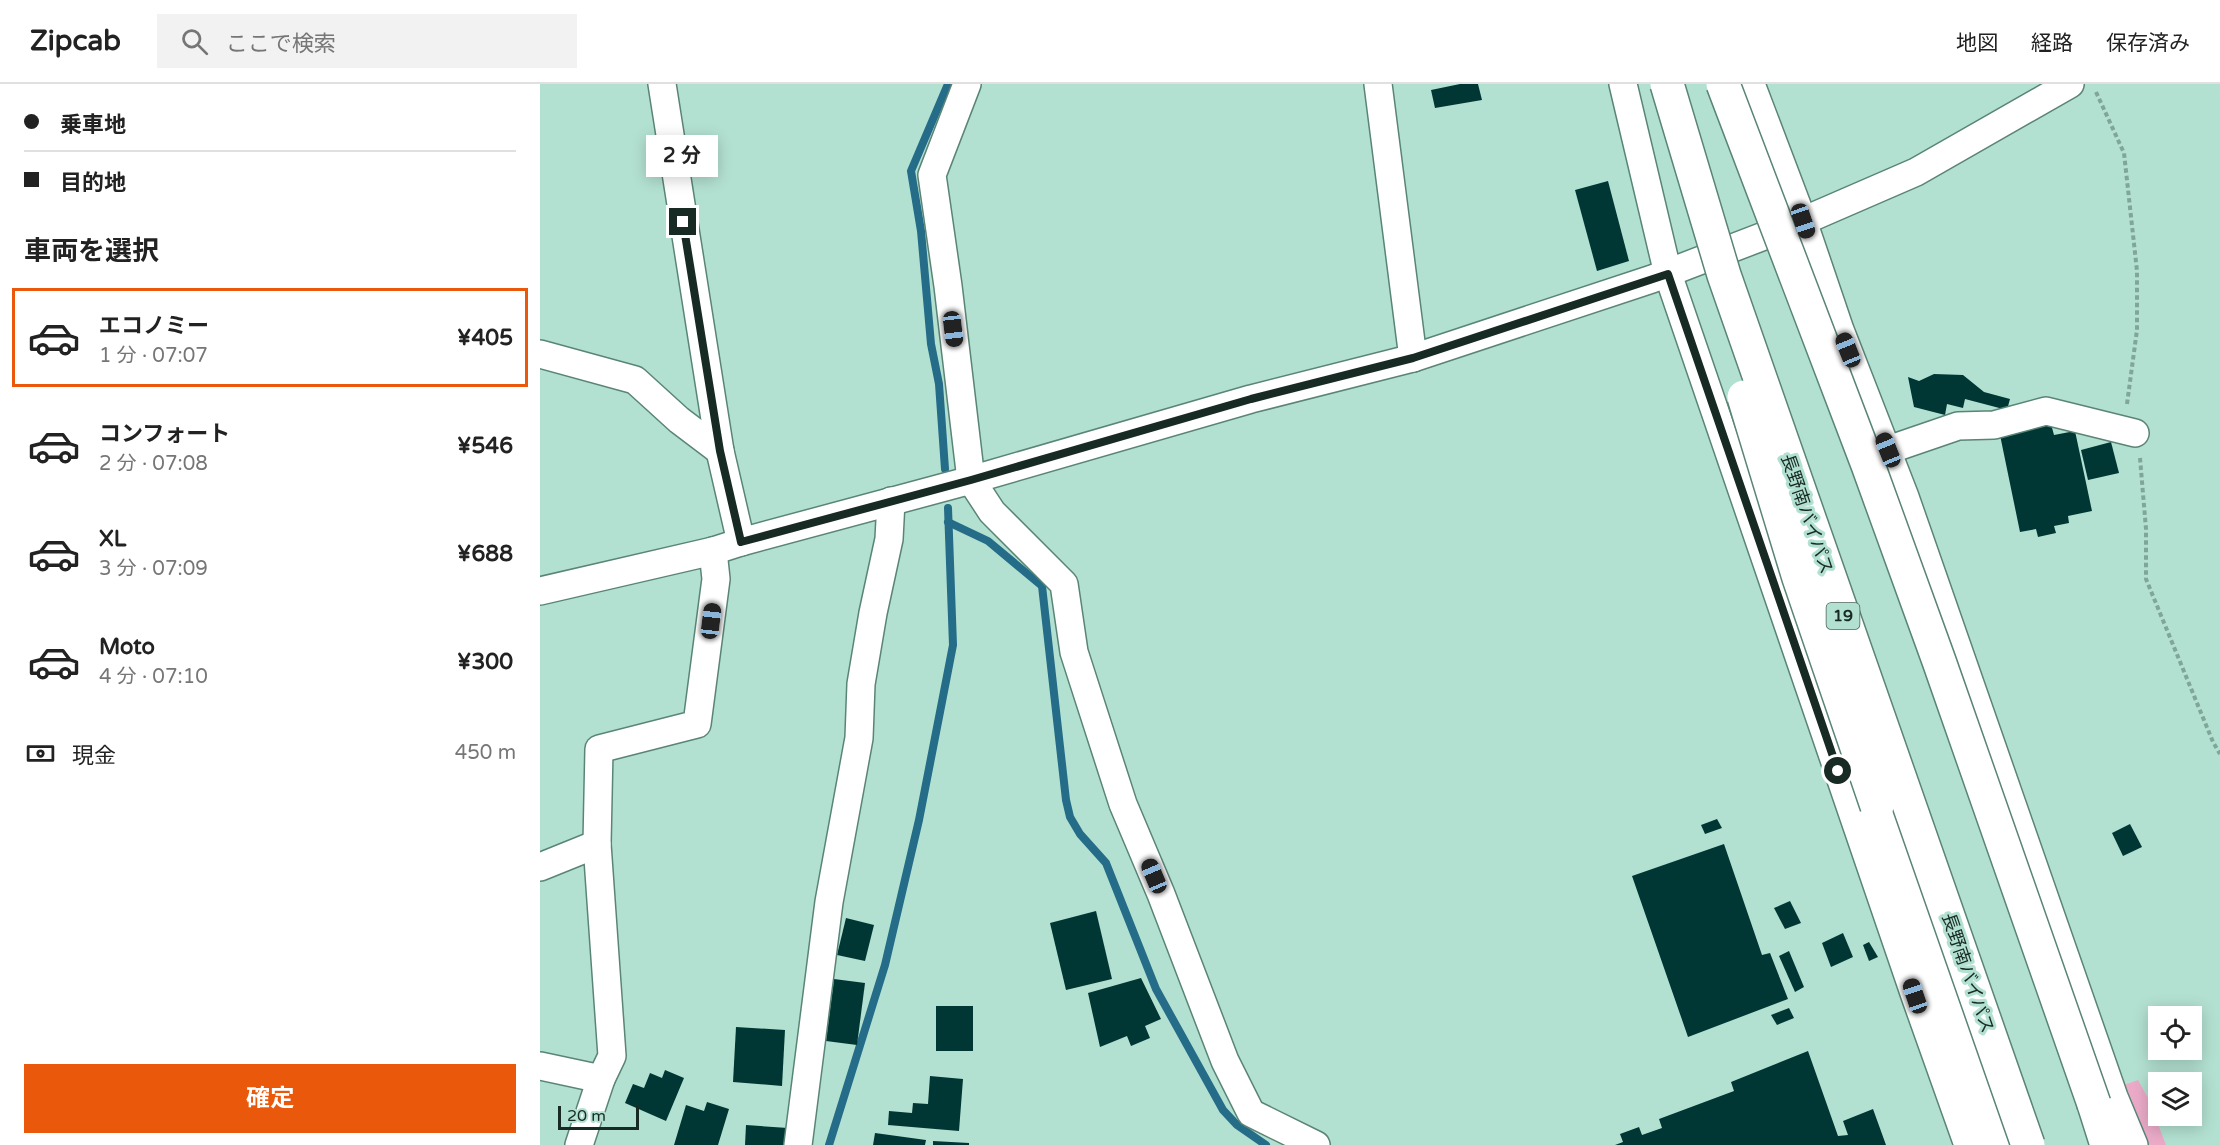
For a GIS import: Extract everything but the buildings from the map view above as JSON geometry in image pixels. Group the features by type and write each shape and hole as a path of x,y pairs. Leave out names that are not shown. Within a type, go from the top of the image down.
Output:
{"highway":[{"name":"19","path":"1666,84 1662,101 1715,302 1799,578 1995,1145"},
{"name":"長野南バイパス","path":"1666,84 1724,275 2028,1145"},
{"name":"長野南バイパス","path":"1684,84 1726,225 1839,565 2043,1145"},
{"path":"1723,84 1868,465 2108,1145"}],"street":[{"path":"662,84 720,451 741,542"},
{"path":"967,84 932,176 971,480 992,512 1064,584 1074,652 1123,804 1161,894 1225,1061 1251,1113 1316,1145"},
{"path":"1378,84 1413,358"},
{"path":"1623,84 1668,274 1903,963 1968,1145"},
{"path":"1751,84 1803,221 1840,330 1888,450 2114,1097 2134,1145"},
{"path":"540,591 713,551 971,480 1251,399 1413,358 1668,274 1803,221 1916,172 2070,84"},
{"path":"540,354 635,380 679,420 720,451"},
{"path":"1888,450 1958,426 1994,425 2046,411 2135,434"},
{"path":"798,1145 829,902 859,738 861,684 889,539 891,501"},
{"path":"579,1145 600,1079 612,1056 597,844 599,749 697,724 716,579 713,551"},
{"path":"540,867 597,844"},
{"path":"540,1066 600,1079"}],"shaded area":[{"path":"2138,1080 2148,1098 2148,1126 2159,1126 2166,1145 2149,1145 2121,1086"}],"waterway":[{"path":"945,469 939,384 931,344 921,231 911,171 948,84"},
{"path":"829,1145 885,965 919,820 953,645 948,508"},
{"path":"948,522 988,541 1042,586 1066,800 1070,817 1080,834 1106,863 1156,989 1223,1110 1237,1125 1266,1145"}],"route":[{"path":"683,222 720,451 741,542 971,480 1251,399 1413,358 1668,274 1838,771"}]}
